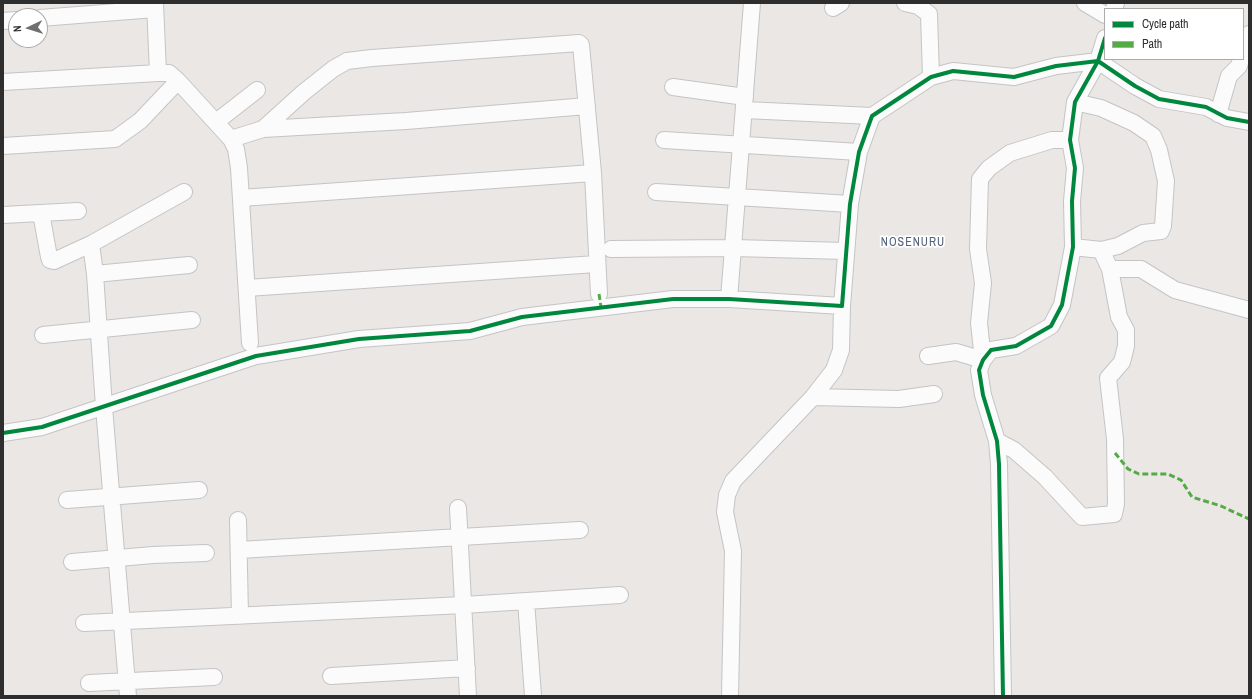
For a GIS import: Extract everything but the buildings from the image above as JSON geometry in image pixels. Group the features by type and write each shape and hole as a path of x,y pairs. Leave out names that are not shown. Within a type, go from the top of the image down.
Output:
{"street":[{"path":"729,299 752,3"},
{"path":"905,3 918,6 929,14 931,77"},
{"path":"1085,3 1104,14"},
{"path":"48,17 155,6 158,73"},
{"path":"1244,48 1249,34"},
{"path":"1003,696 999,464 997,441 983,395 979,370 983,360 991,350 1016,346 1051,326 1062,305 1073,247 1072,201 1075,168 1070,140 1075,102 1098,61 1104,41"},
{"path":"263,129 304,92 333,69 347,62 372,58 579,43 587,106 599,294"},
{"path":"1218,114 1229,76 1239,66 1241,60"},
{"path":"730,696 733,551 725,512 727,495 733,481 813,397 834,370 841,350 842,306 850,204 859,152 872,116 931,77 953,72 1014,77 1056,66 1098,61 1135,86 1160,99 1206,108 1227,118 1249,122"},
{"path":"3,82 158,73 169,73 178,81 231,139 236,149 239,168 250,343"},
{"path":"3,146 115,139 140,121 178,81"},
{"path":"673,87 745,104 872,116"},
{"path":"216,122 257,90"},
{"path":"1073,247 1101,250 1118,246 1143,233 1161,231 1163,226 1166,181 1159,150 1153,136 1134,123 1102,108 1075,102"},
{"path":"231,139 263,129 406,121 587,106"},
{"path":"664,140 859,152"},
{"path":"983,360 979,323 983,284 978,249 980,179 989,168 1010,152 1052,140 1070,140"},
{"path":"241,198 592,173"},
{"path":"41,213 50,260 54,261 91,244 184,192"},
{"path":"656,192 850,204"},
{"path":"3,215 78,211"},
{"path":"91,244 95,274 104,407 127,688"},
{"path":"611,249 734,248 846,251"},
{"path":"997,441 1014,450 1045,477 1082,517 1114,514 1116,504 1115,439 1108,378 1122,362 1126,346 1126,330 1119,317 1110,269 1101,250"},
{"path":"247,288 596,264"},
{"path":"95,274 189,265"},
{"path":"1110,269 1141,270 1175,290 1249,310"},
{"path":"3,433 42,427 263,355 359,339 470,331 522,317 673,299 729,299 842,306"},
{"path":"43,335 192,320"},
{"path":"928,356 956,352 983,360"},
{"path":"813,397 899,399 934,394"},
{"path":"67,500 199,490"},
{"path":"458,508 468,696"},
{"path":"238,520 240,616"},
{"path":"239,550 580,530"},
{"path":"72,562 206,553"},
{"path":"84,623 215,615 240,616 464,605 620,595"},
{"path":"526,601 533,696"},
{"path":"330,676 467,668"},
{"path":"89,683 127,688 214,677"}],"marked path":[{"path":"599,294 601,307"},
{"path":"1115,453 1128,469 1139,474 1168,474 1181,480 1192,497 1221,506 1249,519"}],"cycle path":[{"path":"1003,696 999,464 997,441 983,395 979,370 983,360 991,350 1016,346 1051,326 1062,305 1073,247 1072,201 1075,168 1070,140 1075,102 1098,61 1104,41"},
{"path":"3,433 42,427 256,356 359,339 470,331 522,317 673,299 729,299 842,306 850,204 859,152 872,116 931,77 953,71 1014,77 1056,66 1098,61 1135,86 1159,99 1206,107 1227,118 1249,122"}],"district":[{"name":"NOSENURU","path":"913,243"}]}
